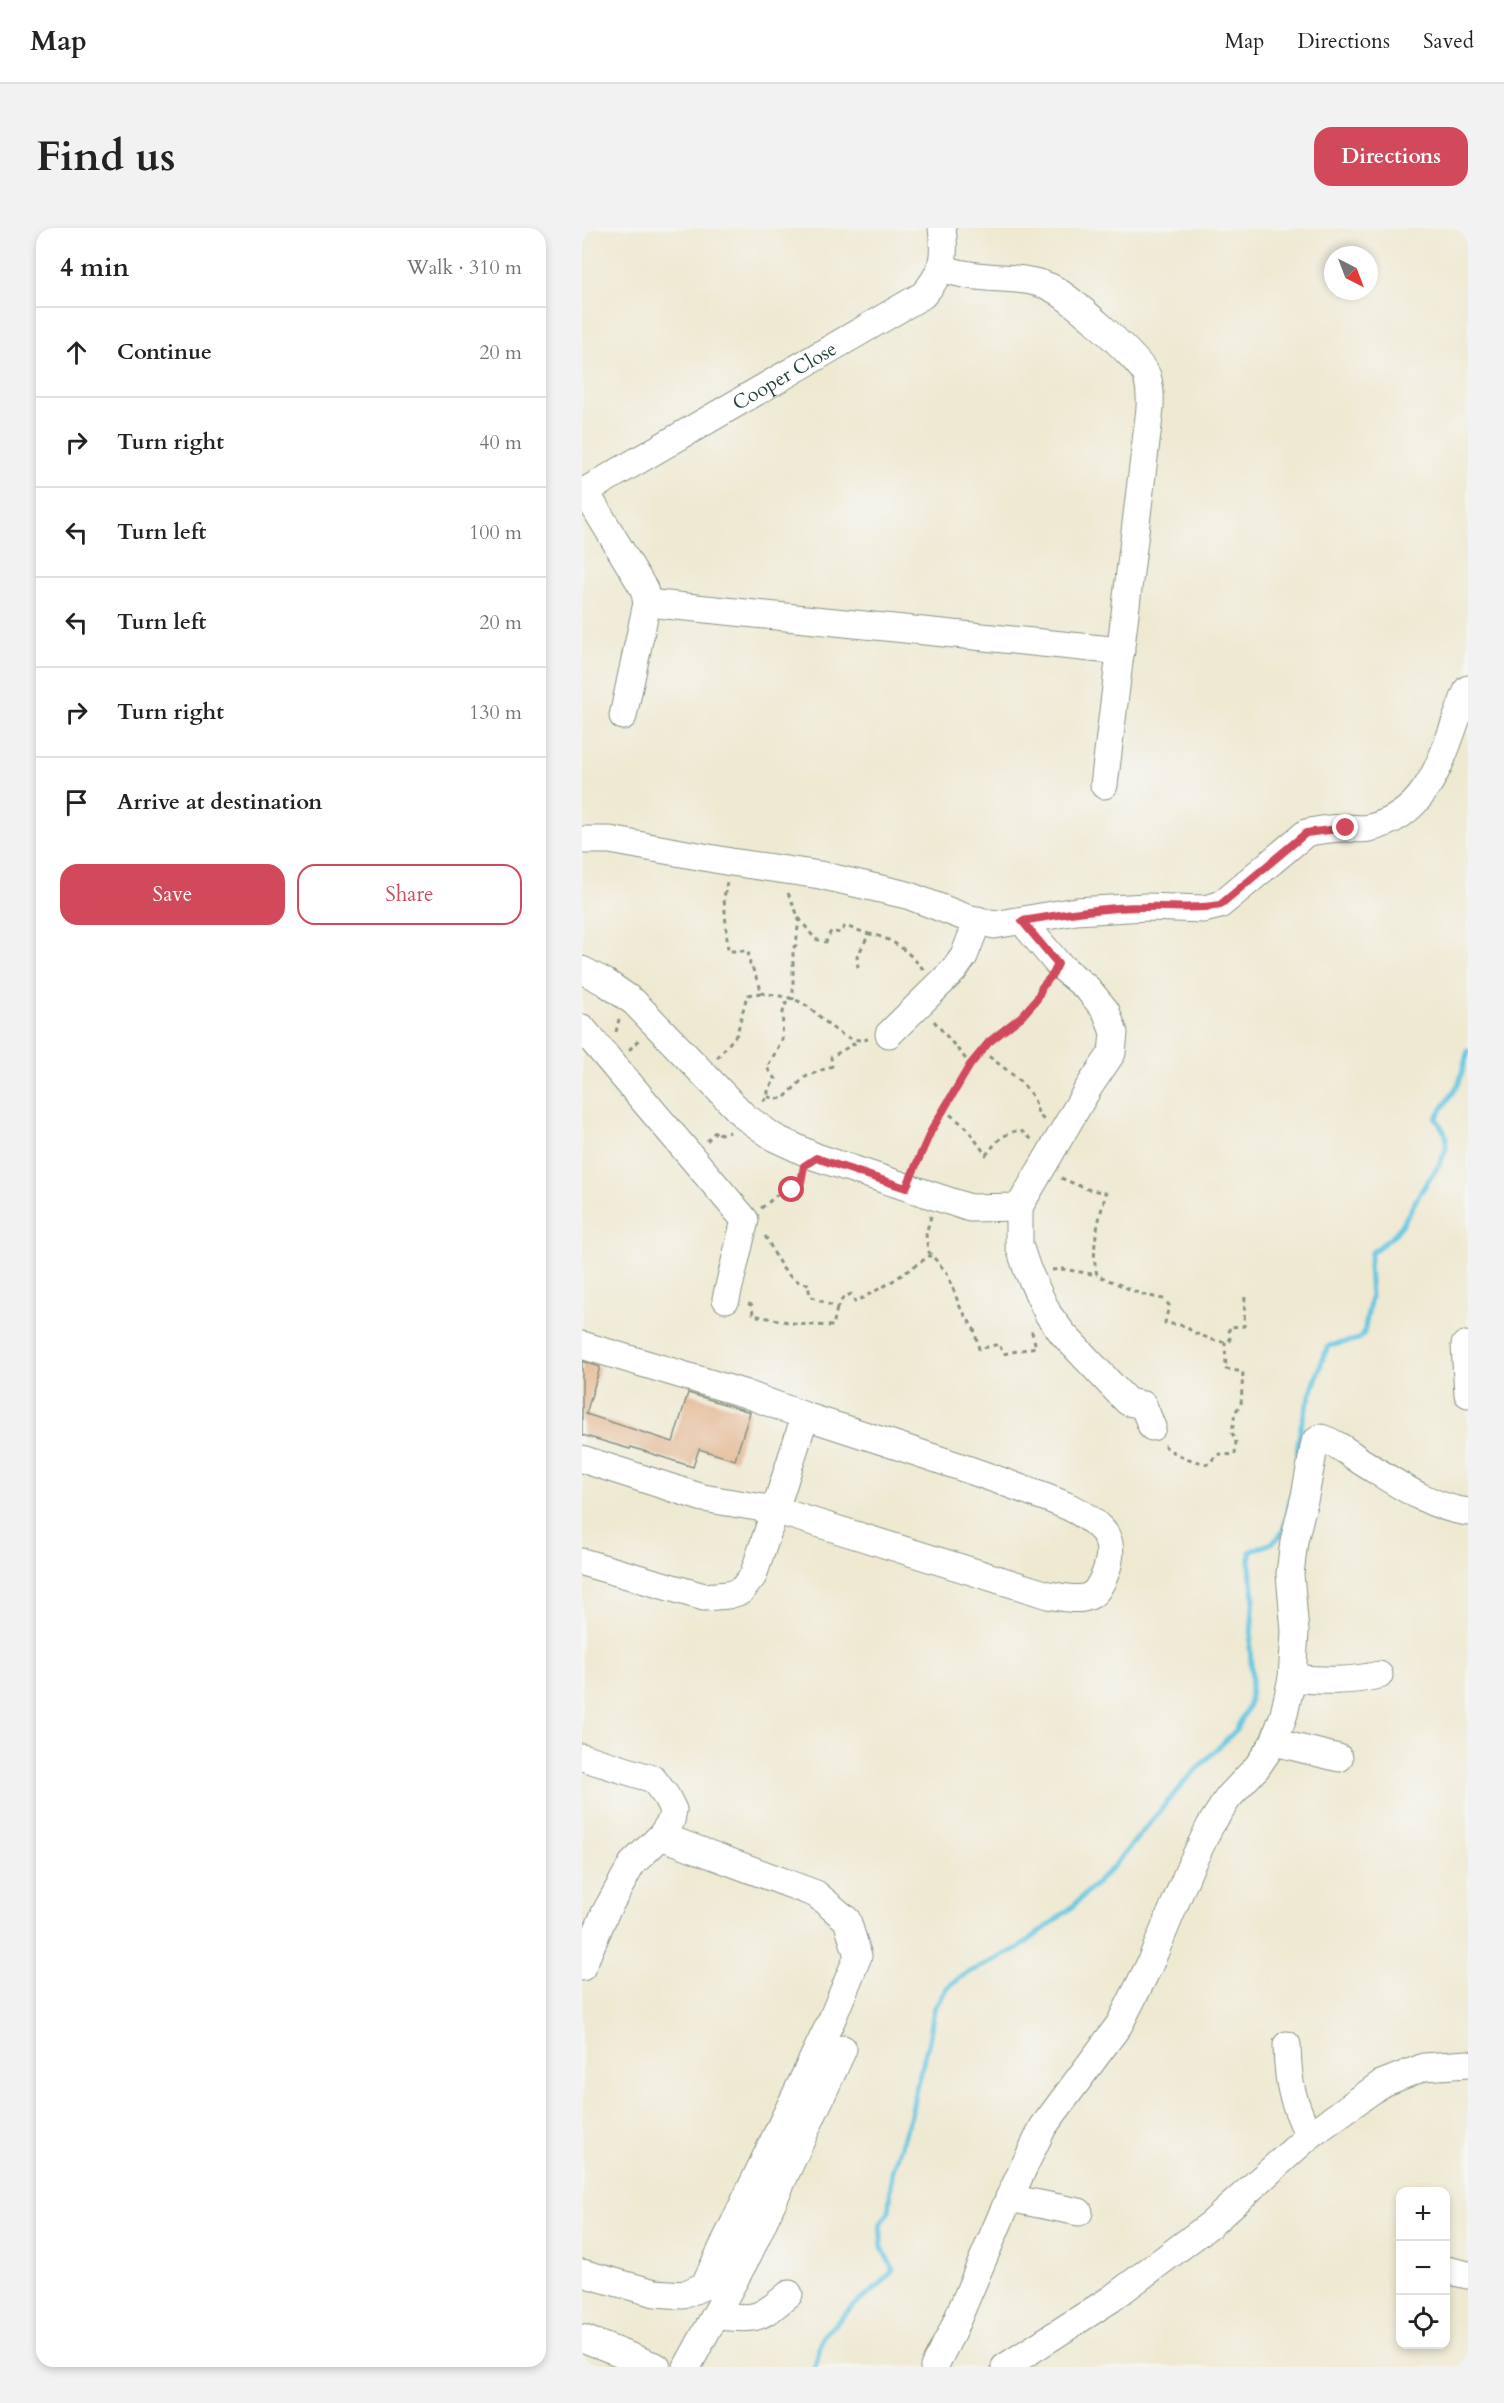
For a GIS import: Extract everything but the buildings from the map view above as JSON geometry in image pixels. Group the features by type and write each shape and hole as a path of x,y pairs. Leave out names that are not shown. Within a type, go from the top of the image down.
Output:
{"street":[{"path":"942,228 945,246 942,268 964,275 1033,282 1050,287 1066,297 1134,358 1146,375 1151,398 1104,785"},
{"name":"Cooper Close","path":"584,492 923,295 936,281 942,268"},
{"path":"584,492 644,589 647,603 623,716"},
{"path":"647,603 1121,651"},
{"path":"582,840 610,840 731,862 820,875 906,895 994,925 1076,911 1146,907 1204,909 1220,905 1306,833 1322,830 1366,829 1387,824 1411,807 1426,790 1460,731 1468,689"},
{"path":"890,1034 954,970 964,956 978,920"},
{"path":"1022,921 1058,964 1088,989 1106,1011 1114,1033 1112,1053 1089,1087 1019,1207 1019,1245 1027,1269 1048,1314 1063,1334 1128,1402 1143,1405 1152,1427"},
{"path":"582,970 634,1002 744,1116 775,1138 816,1158 970,1208 1019,1207"},
{"path":"582,1028 745,1220 726,1299"},
{"path":"582,1345 746,1394 805,1416 985,1475 1071,1508 1103,1530 1109,1541 1110,1557 1103,1581 1095,1594 1081,1599 1048,1595 775,1510 703,1498 582,1459"},
{"path":"1465,1345 1468,1394"},
{"path":"582,1562 704,1597 728,1595 741,1591 753,1576 805,1416"},
{"path":"934,2367 952,2332 1009,2198 1043,2127 1119,2025 1149,1966 1191,1865 1210,1826 1228,1798 1257,1767 1274,1742 1292,1678 1295,1632 1290,1574 1294,1541 1315,1443 1318,1439 1324,1439 1338,1445 1429,1502 1451,1510 1468,1512"},
{"path":"1292,1678 1353,1681 1379,1676"},
{"path":"1274,1742 1339,1758"},
{"path":"582,1757 653,1779 673,1810 671,1821 661,1836 632,1864 605,1913 582,1967"},
{"path":"582,2273 655,2293 683,2295 704,2286 832,2019 858,1956 847,1920 816,1894 661,1836"},
{"path":"1287,2045 1287,2074 1292,2101 1309,2136"},
{"path":"687,2367 749,2253 843,2049"},
{"path":"1005,2367 1111,2299 1192,2238 1309,2136 1381,2084 1424,2067 1468,2064"},
{"path":"1009,2198 1079,2212"},
{"path":"1450,2271 1468,2275"},
{"path":"715,2316 746,2318 761,2316 789,2294"},
{"path":"582,2338 657,2367"}],"path":[{"path":"731,862 724,898 728,951 748,951 753,974 760,981 761,993"},
{"path":"788,871 786,890 799,918 815,939 826,942 831,931 840,933 845,926 869,934 886,936 898,944 970,1065"},
{"path":"793,1000 793,948 796,945 799,918"},
{"path":"858,968 857,957 869,934"},
{"path":"906,1188 943,1109 970,1065 989,1042 1022,1016 1037,999 1042,987 1058,964"},
{"path":"703,1072 737,1034 747,995 761,993 800,1001 834,1029 859,1041"},
{"path":"768,1097 768,1089 776,1079 767,1068 782,1040 783,1012 788,998"},
{"path":"606,1057 617,1022 622,1013 634,1002"},
{"path":"606,1057 656,1024"},
{"path":"691,1157 717,1130 720,1134 729,1133 744,1116 768,1097 783,1099 805,1077 832,1066 831,1057 859,1041 890,1034"},
{"path":"982,1051 1005,1071 1012,1073 1034,1098 1035,1109 1053,1150 1060,1178 1106,1193 1095,1245 1094,1262 1097,1275"},
{"path":"943,1109 966,1127 986,1155 1000,1136 1020,1130 1053,1150"},
{"path":"816,1158 804,1166 801,1182 792,1190 778,1195 745,1220 766,1238 780,1266 797,1283 808,1284 810,1296 837,1308"},
{"path":"938,1198 926,1234 928,1251 947,1273 960,1307 974,1329 979,1349 999,1344 1003,1354 1036,1347 1030,1324 1048,1314"},
{"path":"726,1299 752,1305 753,1315 798,1324 833,1326 837,1308 843,1298 851,1294 855,1302 888,1284 931,1255"},
{"path":"1027,1269 1041,1271 1063,1269 1097,1275 1134,1292 1163,1299 1169,1305 1165,1323 1186,1326 1192,1332 1225,1342 1230,1341 1229,1327 1244,1326 1245,1293"},
{"path":"1152,1427 1160,1431 1165,1447 1201,1463 1209,1464 1217,1454 1235,1455 1236,1440 1232,1433 1235,1412 1241,1405 1243,1372 1226,1369 1225,1342"}],"waterway":[{"path":"1298,1467 1299,1438 1305,1410 1324,1355 1329,1346 1359,1339 1364,1333 1371,1297 1369,1265 1371,1253 1393,1236 1402,1225 1439,1165 1446,1149 1446,1135 1436,1118 1459,1083 1468,1051"},
{"path":"815,2367 823,2336 852,2307 880,2285 893,2270 882,2247 880,2225 889,2211 892,2173 911,2115 929,2041 934,2009 947,1988 962,1976 1019,1948 1071,1908 1113,1867 1184,1782 1236,1730 1249,1705 1252,1679 1250,1648 1254,1595 1250,1552 1270,1544 1282,1533 1292,1493"}],"route":[{"path":"792,1190 801,1182 804,1166 816,1158 906,1188 931,1131 970,1065 1002,1029 1022,1016 1037,999 1042,987 1058,964 1022,921 1076,911 1146,907 1204,909 1220,905 1306,833 1346,828"}]}
